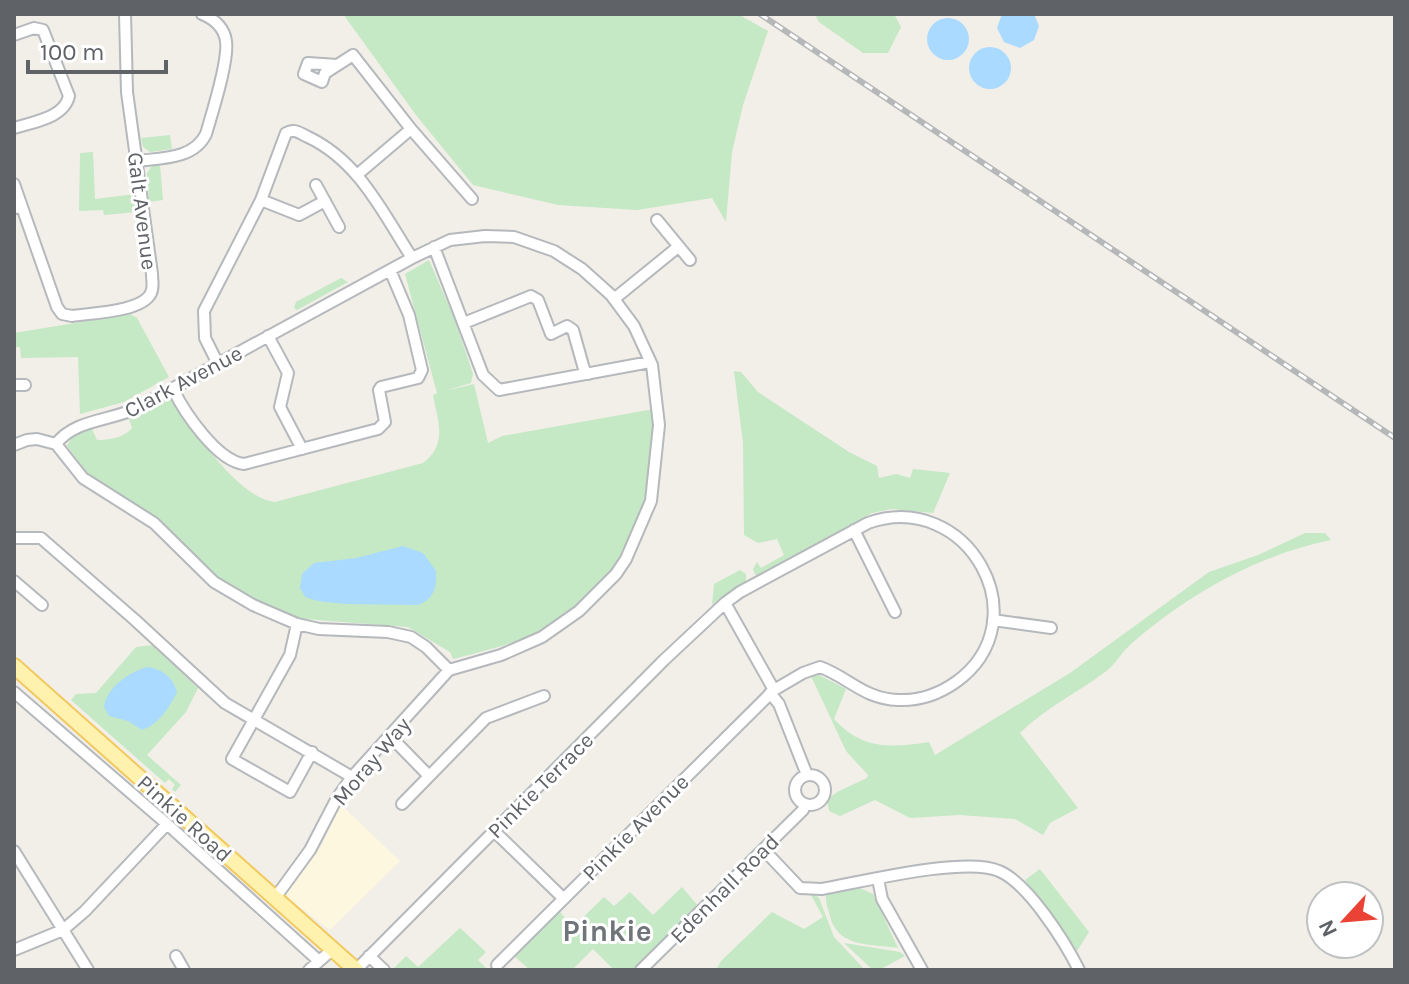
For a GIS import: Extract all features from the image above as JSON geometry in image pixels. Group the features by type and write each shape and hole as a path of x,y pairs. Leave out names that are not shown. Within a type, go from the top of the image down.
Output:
{"main road":[{"name":"Pinkie Road","path":"14,666 356,970"}],"street":[{"name":"Galt Avenue","path":"18,207 62,314 72,316 144,302 153,288 127,92 125,14"},
{"path":"138,161 185,154 199,146 206,134 226,42 218,24 202,14"},
{"path":"14,35 34,28 43,30 69,96 65,107 58,113 14,128"},
{"path":"337,65 353,55 358,57 383,96 472,199"},
{"path":"358,174 411,129"},
{"path":"218,364 205,338 204,311 261,200 289,130 319,142 358,174 412,258"},
{"path":"14,184 18,207"},
{"path":"316,185 339,227"},
{"path":"261,200 299,215 325,201"},
{"path":"657,220 690,260"},
{"name":"Clark Avenue","path":"56,444 72,428 127,413 450,240 514,237 554,251 582,269 614,299 634,326 650,362 659,418 651,501 626,559 595,596 542,637 501,655 449,670"},
{"path":"434,247 483,375 490,385 499,390 650,362"},
{"path":"614,299 678,247"},
{"path":"173,389 189,416 228,460 244,464 383,427 381,387 421,375 422,370 415,335 390,270"},
{"path":"464,323 531,296 538,300 551,334 567,326 573,330 588,374"},
{"name":"Clark Avenue","path":"268,336 288,373 280,407 302,449"},
{"path":"14,445 37,439 56,444 83,478 154,523 214,582 253,605 297,624 319,629 388,632 411,637 449,670"},
{"name":"Pinkie Terrace","path":"356,970 664,660 725,603 854,530 876,520 900,516 931,521 949,529 973,552 983,568 993,598 993,620"},
{"path":"854,530 895,612"},
{"path":"15,540 41,538 225,703 352,777"},
{"path":"14,581 42,605"},
{"path":"725,603 779,704 807,775 799,780 795,789 798,798 805,804"},
{"path":"993,620 1051,628"},
{"name":"Pinkie Avenue","path":"497,965 772,692 803,673 820,667 858,689 884,698 925,697 953,684 977,662 985,648 993,620"},
{"path":"297,624 290,655 232,759 290,792 312,752"},
{"name":"Moray Way","path":"275,898 310,850 337,798 352,777 449,670"},
{"path":"27,703 40,689"},
{"name":"Pinkie Road","path":"14,692 319,961"},
{"path":"402,804 486,718 544,696"},
{"path":"390,736 429,776"},
{"name":"Edenhall Road","path":"641,970 764,850 803,810 805,804 819,803 826,791 820,778 807,775"},
{"path":"14,950 63,930 167,824"},
{"path":"494,831 563,898"},
{"path":"764,850 800,888 807,889 954,866 980,866 997,870 1023,888 1069,951 1079,970"},
{"path":"14,851 88,970"},
{"path":"878,879 882,899 922,970"},
{"path":"309,970 333,949"},
{"path":"176,956 184,970"},
{"path":"369,956 384,970"}],"shaded area":[{"path":"340,804 400,861 330,930 284,895 322,845"}],"green space":[{"path":"343,14 738,14 768,31 743,105 732,152 726,222 712,198 637,210 558,205 473,185 416,115"},
{"path":"815,14 894,14 901,27 888,53 863,53 819,22"},
{"path":"170,135 172,149 150,152 143,147 141,138"},
{"path":"93,152 95,199 136,194 137,212 104,215 103,210 79,211 80,153"},
{"path":"160,165 163,200 149,202 147,173 152,166"},
{"path":"429,260 455,320 473,374 471,383 445,391 474,384 488,443 502,436 654,409 651,479 644,508 628,545 592,593 551,627 510,643 453,659 450,652 408,627 304,619 282,614 243,596 216,576 153,516 92,479 67,446 74,436 92,429 97,440 121,436 132,428 129,419 170,398 231,475 246,489 275,502 423,463 431,456 438,440 439,423 433,395 437,393 405,274"},
{"path":"341,278 348,282 297,310 294,308 296,302"},
{"path":"130,314 137,318 169,377 124,402 80,414 78,357 21,358 20,347 14,347 14,333"},
{"path":"734,371 741,372 758,392 849,452 877,466 879,478 896,474 910,478 913,469 950,473 933,513 891,509 872,513 758,576 755,574 753,569 757,562 761,568 784,555 777,539 758,543 744,535 743,443"},
{"path":"1305,533 1325,533 1331,540 1276,556 1199,594 1130,645 1105,672 1050,708 1020,733 1078,808 1050,823 1043,835 1015,819 959,815 910,818 875,800 840,816 829,811 827,799 868,775 846,751 811,676 819,675 846,689 834,719 855,737 890,746 929,742 935,755 1070,673 1209,572 1258,555"},
{"path":"740,570 746,574 746,581 712,605 714,584"},
{"path":"153,645 198,688 186,712 147,755 181,785 175,792 172,789 175,785 169,779 165,783 71,700 76,694 96,693 136,647"},
{"path":"1040,869 1089,932 1077,951 1025,880"},
{"path":"682,887 699,907 635,970 614,970 593,949 572,970 530,970 513,955 559,911 573,927 604,897 614,906 630,892 653,915"},
{"path":"860,888 873,894 898,948 859,943 842,936 836,929 826,895"},
{"path":"811,895 819,898 834,937 865,970 716,970 721,961 772,912 804,929 823,917"},
{"path":"460,928 486,952 478,960 486,968 484,970 392,970 406,956 418,967"},
{"path":"844,943 900,952 905,956 879,970 873,970"}],"water":[{"path":"1002,14 1034,14 1039,26 1034,40 1020,48 1004,42 997,28"},
{"path":"948,18 963,24 969,39 963,54 948,60 933,54 927,39 933,24"},
{"path":"990,47 1005,53 1011,68 1005,83 990,89 975,83 969,68 975,53"},
{"path":"403,546 423,553 436,571 433,592 418,605 318,601 305,597 300,588 302,574 314,563 356,558"},
{"path":"148,667 166,675 177,692 163,715 142,730 128,721 109,716 104,707 109,693 120,681"}],"railway":[{"path":"760,14 1395,438"}],"district":[{"name":"Pinkie","path":"607,931"}]}
